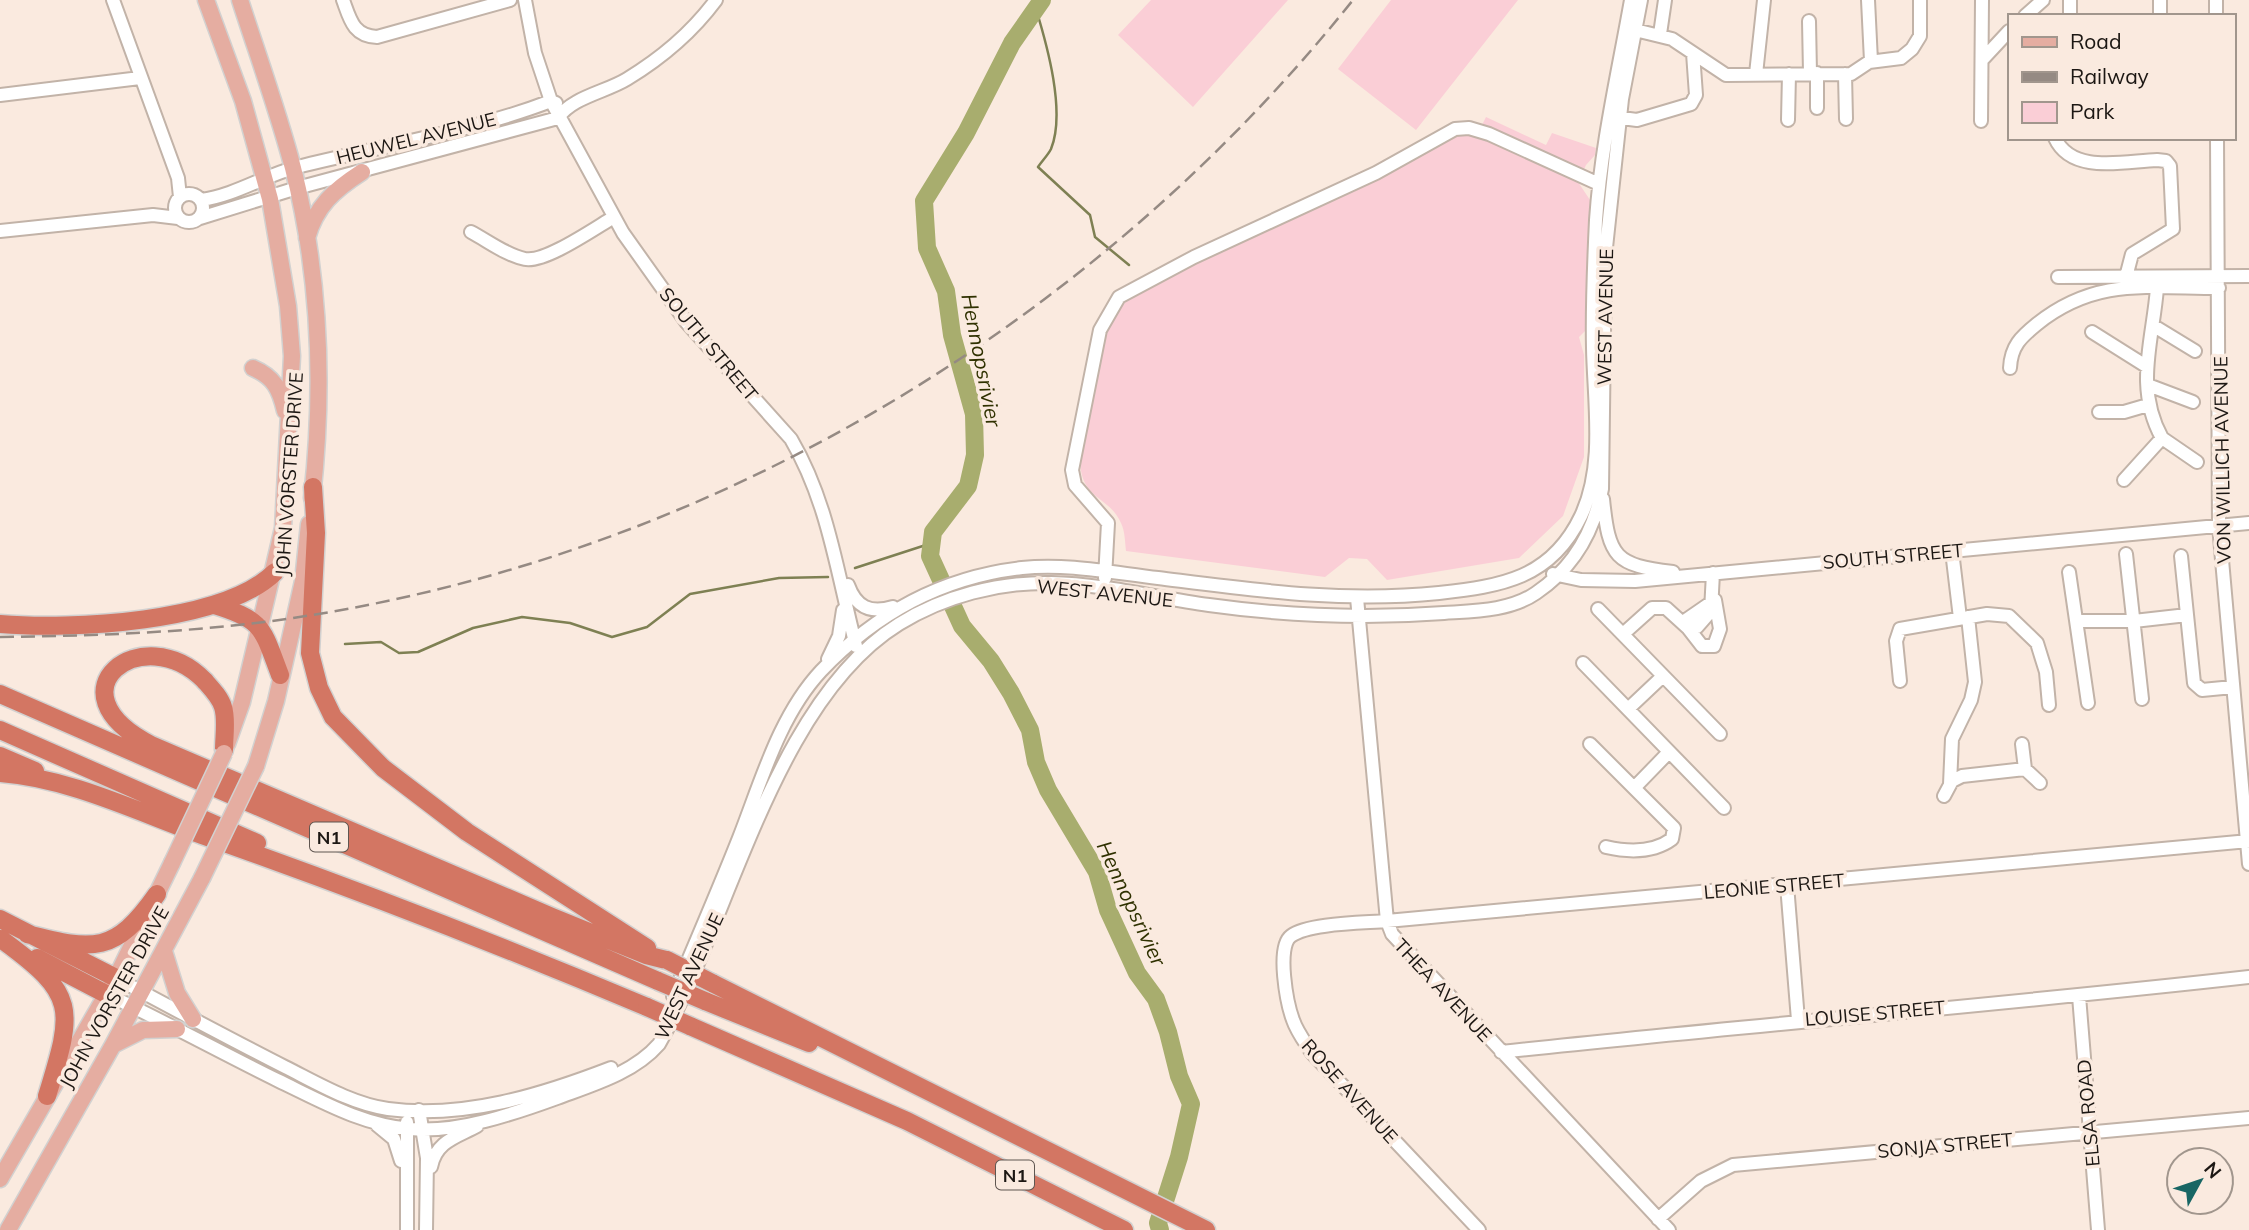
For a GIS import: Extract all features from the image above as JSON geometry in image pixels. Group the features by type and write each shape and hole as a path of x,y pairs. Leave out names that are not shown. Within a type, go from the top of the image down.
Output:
{"highway":[{"path":"313,486 316,533 310,653 319,688 333,716 383,768 467,832 667,960 919,1088"},
{"path":"0,624 40,626 121,621 214,605 256,589 275,572"},
{"path":"214,605 241,613 259,625 280,675"},
{"path":"224,751 221,702 202,679 181,663 153,656 132,659 122,663 107,679 105,701 113,720 151,745 552,917 646,956 667,960"},
{"name":"N1","path":"0,694 658,981 919,1088 1206,1230"},
{"name":"N1","path":"0,730 389,901 647,1007 907,1121 1123,1230"},
{"path":"0,756 90,794 389,901"},
{"path":"0,773 90,794"},
{"path":"27,934 69,944 100,944 126,932 157,894"},
{"path":"0,919 111,986"},
{"path":"1,939 111,986"},
{"path":"1,939 44,972 55,984 64,1003 66,1026 63,1044 47,1096"}],"main road":[{"name":"JOHN VORSTER DRIVE","path":"0,1180 111,986 224,751 242,702 259,625 275,572 283,528 292,356 289,319 265,179 243,101 206,0"},
{"name":"JOHN VORSTER DRIVE","path":"8,1230 164,951 256,766 269,727 303,581 320,392 316,313 293,168 240,0"},
{"path":"306,240 312,220 327,197 362,173"},
{"path":"253,368 267,374 276,384 289,424"},
{"path":"164,951 177,993 193,1019"},
{"path":"113,1045 143,1030 177,1029"}],"street":[{"path":"113,0 185,202"},
{"path":"343,0 355,29 364,35 377,37 510,0"},
{"name":"SOUTH STREET","path":"525,0 535,53 551,100 562,113 614,217 687,323 791,439 817,489 838,558 859,656"},
{"name":"WEST AVENUE","path":"1631,0 1631,29"},
{"name":"WEST AVENUE","path":"111,986 141,991 345,1096 385,1109 413,1111 489,1105 537,1095 619,1064 651,1040 724,877 780,735 797,702 823,669 854,639 903,603 982,575 1026,568 1105,572 1292,595 1357,598 1493,587 1515,581 1540,566 1576,527 1587,503 1594,469 1594,290 1600,184 1631,29 1641,0"},
{"path":"1660,34 1665,0"},
{"path":"1756,74 1764,0"},
{"path":"1868,0 1871,61"},
{"path":"1631,29 1660,34 1726,75 1846,74 1856,72 1871,61 1901,58 1917,43 1920,36 1920,0"},
{"path":"1981,121 1982,0"},
{"path":"2027,14 2043,0"},
{"name":"HEUWEL AVENUE","path":"551,100 514,114 293,168 222,196 185,202 192,223 200,218 270,199 297,188 362,173 562,113 649,65 683,37 711,2"},
{"path":"1809,21 1817,108"},
{"path":"1982,60 2008,32"},
{"path":"1615,117 1637,120 1692,103 1696,95 1693,53"},
{"path":"1788,120 1789,74"},
{"path":"1846,74 1846,119"},
{"path":"0,95 140,78"},
{"name":"WEST AVENUE","path":"111,986 133,1007 331,1108 374,1122 407,1129 422,1129 530,1107 622,1072 640,1062 659,1044 799,735 834,683 859,656 890,630 924,610 988,589 1052,583 1267,612 1359,618 1495,608 1535,594 1557,576 1588,536 1602,488 1605,268 1615,117"},
{"path":"1103,589 1108,523 1075,485 1072,470 1100,330 1119,297 1194,257 1376,173 1455,129 1469,128 1489,134 1554,166 1600,184"},
{"path":"2056,140 2067,154 2083,162 2157,160 2166,161 2171,166 2175,218 2173,229 2132,254 2126,277"},
{"name":"VON WILLICH AVENUE","path":"2217,140 2220,526 2249,864"},
{"path":"0,231 153,215 185,202 204,209 200,218"},
{"path":"471,232 507,252 531,260 614,217"},
{"path":"2010,368 2011,354 2021,336 2069,301 2103,290 2219,283 2249,276"},
{"path":"2058,277 2126,277 2219,283"},
{"path":"2157,288 2154,326 2146,366 2148,405 2162,438 2197,462"},
{"path":"2154,326 2195,351"},
{"path":"2092,332 2146,366"},
{"path":"2148,385 2193,402"},
{"path":"2099,412 2124,412 2148,405"},
{"path":"2124,480 2162,438"},
{"path":"1602,488 1606,531 1620,557 1638,568 1696,575"},
{"name":"SOUTH STREET","path":"1540,566 1557,576 1601,582 2249,523"},
{"path":"1944,796 1950,784 1952,739 1971,700 1975,682 1952,551"},
{"path":"2126,554 2142,699"},
{"path":"2181,556 2195,686 2202,690 2233,687"},
{"path":"838,558 852,597 858,604 876,611 903,603"},
{"path":"2069,572 2088,703"},
{"path":"1623,634 1652,608 1670,609 1702,646 1708,648 1717,642 1720,629 1712,597 1713,573"},
{"path":"823,669 839,636 844,593"},
{"path":"1686,625 1712,597"},
{"name":"THEA AVENUE","path":"1357,598 1388,921 1392,934 1409,956 1669,1230"},
{"path":"1598,609 1720,734"},
{"path":"1900,681 1898,631 1905,626 1994,614 2009,616 2032,637 2043,661 2049,705"},
{"path":"2077,621 2133,621 2187,615"},
{"path":"1583,663 1724,808"},
{"path":"1628,709 1663,676"},
{"path":"1590,744 1674,828 1675,834 1669,841 1646,850 1606,847"},
{"path":"2022,744 2025,769 2040,783"},
{"path":"1634,787 1669,752"},
{"path":"1950,784 1962,776 2025,769"},
{"name":"LEONIE STREET","path":"1300,931 2248,841"},
{"path":"1787,885 1798,1020"},
{"path":"1385,892 1409,919"},
{"name":"ROSE AVENUE","path":"1300,931 1285,942 1283,956 1288,1006 1302,1038 1312,1053 1479,1230"},
{"name":"LOUISE STREET","path":"1501,1052 1798,1020 2079,996 2249,977"},
{"name":"ELSA ROAD","path":"2079,996 2098,1230"},
{"path":"407,1230 407,1129 413,1111"},
{"path":"413,1111 422,1129 428,1181 426,1230"},
{"path":"428,1181 433,1159 446,1141 500,1115"},
{"name":"SONJA STREET","path":"1658,1219 1701,1181 1733,1165 2249,1118"},
{"path":"374,1122 394,1139 406,1178"}],"green space":[{"path":"1151,0 1288,0 1193,107 1118,35"},
{"path":"1391,0 1518,0 1416,130 1338,69"},
{"path":"1486,117 1546,145 1552,133 1596,148 1595,155 1586,165 1578,182 1590,200 1585,331 1579,337 1584,355 1584,457 1563,516 1519,558 1387,580 1367,559 1349,558 1325,577 1126,551 1121,523 1084,481 1080,456 1108,323 1129,298 1145,291 1140,279 1373,168 1447,126 1462,121 1482,125"}],"waterway":[{"name":"Hennopsrivier","path":"1042,0 1012,43 966,133 924,201 927,248 946,291 952,335 974,414 975,455 968,486 933,532 930,556 962,626 991,661 1030,730 1036,762 1048,790 1097,872 1108,910 1137,973 1156,999 1168,1032 1179,1076 1191,1104 1179,1157 1158,1223 1160,1230"},
{"path":"1036,9 1053,79 1057,117 1051,149 1038,167 1090,215 1095,237 1129,265"},
{"path":"855,568 932,543"},
{"path":"345,644 381,642 399,653 418,652 473,628 522,617 570,623 612,637 647,627 690,594 779,578 828,577"}],"railway":[{"path":"0,637 132,633 231,626 422,593 576,549 725,489 868,416 1003,329 1130,230 1247,120 1353,0"}]}
